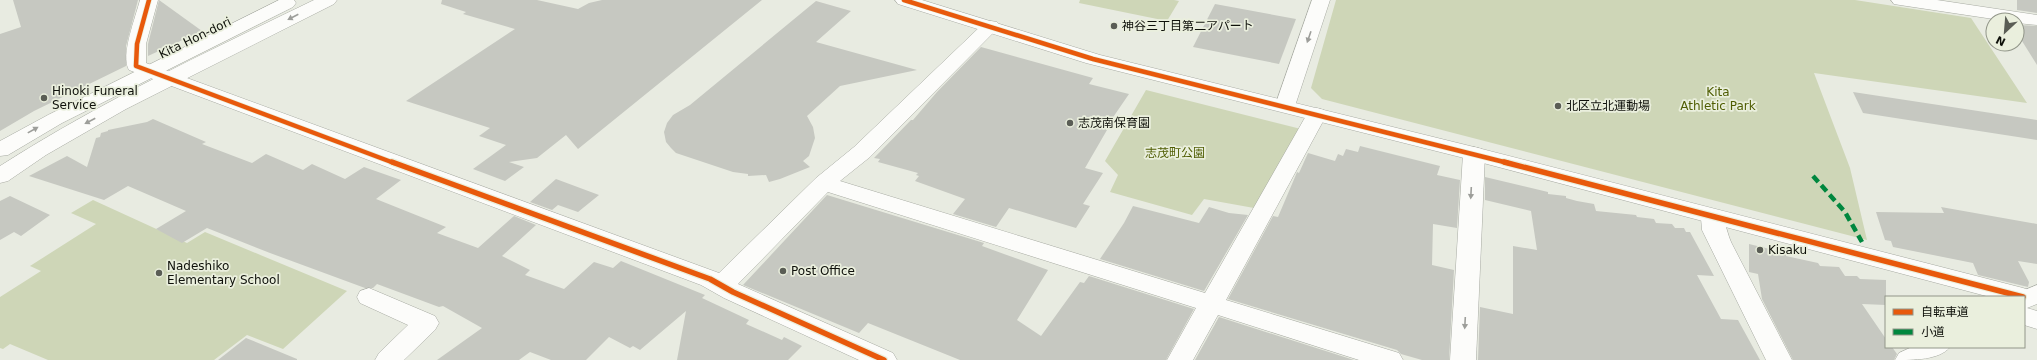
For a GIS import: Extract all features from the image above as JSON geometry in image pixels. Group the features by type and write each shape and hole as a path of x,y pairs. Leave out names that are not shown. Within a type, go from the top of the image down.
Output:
{"main road":[{"path":"148,0 138,44 136,66 710,279 721,286 879,359"},
{"name":"Kita Hon-dori","path":"0,150 55,119 294,0"},
{"path":"0,176 57,139 171,79 328,0"},
{"path":"904,0 1093,59 1474,154 2003,296"},
{"path":"1285,106 1321,0"},
{"path":"1900,0 2037,20"},
{"path":"721,286 824,183 862,152 990,26"},
{"path":"1180,360 1212,304 1241,248 1267,206 1317,114"},
{"path":"1463,360 1474,154"},
{"path":"824,183 1390,360"},
{"path":"1712,218 1714,230 1720,244 1779,360"},
{"path":"369,298 426,323 388,360"},
{"path":"1908,360 1935,348"}],"green space":[{"path":"1080,0 1179,1 1167,21 1079,3"},
{"name":"Kita Athletic Park","path":"1336,0 1855,0 1971,18 1985,39 1985,52 1993,52 2027,103 1814,73 1850,168 1867,240 1322,99 1311,88"},
{"name":"志茂町公園","path":"1146,90 1301,129 1254,208 1204,199 1192,215 1110,192 1118,175 1105,161"},
{"name":"Nadeshiko Elementary School","path":"93,200 187,243 205,232 347,291 283,349 247,335 214,360 48,360 10,344 3,349 0,348 0,297 41,271 30,266 96,224 71,213"}],"building":[{"path":"13,0 138,0 126,46 126,66 34,111 0,131 0,34 21,27"},
{"path":"159,0 202,31 148,56 148,44"},
{"path":"442,0 537,0 578,9 589,3 602,0 762,0 578,149 566,135 537,158 509,162 524,167 505,181 473,169 506,145 479,136 490,128 406,101 515,29 463,14 466,12 441,4"},
{"path":"2017,0 2037,0 2037,13 2017,10"},
{"path":"816,1 851,11 816,42 917,70 840,86 807,116 813,127 815,138 809,156 803,161 810,167 780,179 769,182 766,175 748,176 748,174 733,172 676,153 666,142 664,132 667,123 673,115 690,105"},
{"path":"1215,4 1296,19 1279,64 1193,47"},
{"path":"2025,25 2037,26 2037,65 2025,46"},
{"path":"981,47 1093,78 1089,84 1129,94 1105,129 1107,130 1085,168 1103,173 1083,204 1090,206 1076,228 1009,208 996,227 953,214 965,199 915,181 919,176 916,175 918,173 878,162 880,159 874,158 911,120 913,120 937,92"},
{"path":"1853,92 2037,120 2037,140 1863,113"},
{"path":"153,119 206,142 202,144 252,163 266,154 303,170 312,164 345,179 364,167 401,180 376,199 446,227 437,233 478,248 514,216 536,225 502,256 530,270 525,275 564,289 594,262 613,268 621,261 705,295 702,298 749,320 746,324 782,340 784,337 802,346 788,360 677,360 686,311 640,350 633,346 630,348 609,337 586,360 551,360 530,352 519,360 437,360 482,328 443,306 439,307 377,284 373,288 365,288 207,228 182,243 156,229 186,211 128,186 104,200 29,176 67,156 87,167 96,138 100,137 101,133 108,130 147,122"},
{"path":"1360,146 1440,166 1437,175 1460,180 1457,228 1433,224 1432,265 1454,270 1449,360 1422,360 1401,354 1397,350 1228,299 1273,216 1278,217 1297,172 1299,173 1308,153 1335,161 1338,154 1343,156 1346,149 1358,152"},
{"path":"1485,177 1548,192 1548,194 1566,196 1566,198 1594,204 1596,211 1636,215 1637,217 1654,219 1656,223 1672,224 1675,228 1684,228 1686,232 1690,232 1714,276 1697,275 1721,319 1738,320 1760,360 1478,360 1480,307 1513,314 1513,246 1537,250 1531,211 1485,200"},
{"path":"556,179 599,195 578,212 558,205 552,210 530,202"},
{"path":"827,195 984,243 982,246 1048,270 1017,320 1041,336 1080,282 1084,283 1089,276 1194,309 1166,360 960,360 868,323 859,333 743,285"},
{"path":"10,196 50,215 21,236 14,232 0,240 0,201"},
{"path":"1133,206 1199,223 1209,207 1229,213 1248,215 1204,291 1100,259 1124,223"},
{"path":"1941,207 2037,224 2037,264 2018,261 2029,282 2028,287 1978,275 1973,263 1893,247 1891,241 1885,240 1876,212 1944,213"},
{"path":"1749,244 1786,253 1786,256 1818,263 1820,266 1839,267 1845,276 1857,276 1860,279 1886,280 1885,305 1862,304 1885,338 1885,348 1893,348 1897,354 1894,360 1793,360 1762,299 1758,274 1749,272"},
{"path":"1219,317 1354,360 1195,360"},
{"path":"246,338 297,359 297,360 218,360"}],"marked path":[{"path":"1813,176 1845,212 1862,242"}],"cycle path":[{"path":"149,0 137,44 136,66 710,279 733,292 884,360"},
{"path":"904,0 1093,59 1474,154 2019,296"}],"place":[{"name":"神谷三丁目第二アパート","path":"1114,26"},
{"name":"Hinoki Funeral Service","path":"44,98"},
{"name":"北区立北運動場","path":"1558,106"},
{"name":"志茂南保育園","path":"1070,123"},
{"name":"Kisaku","path":"1760,250"},
{"name":"Post Office","path":"783,271"},
{"name":"Nadeshiko Elementary School","path":"159,273"}]}
